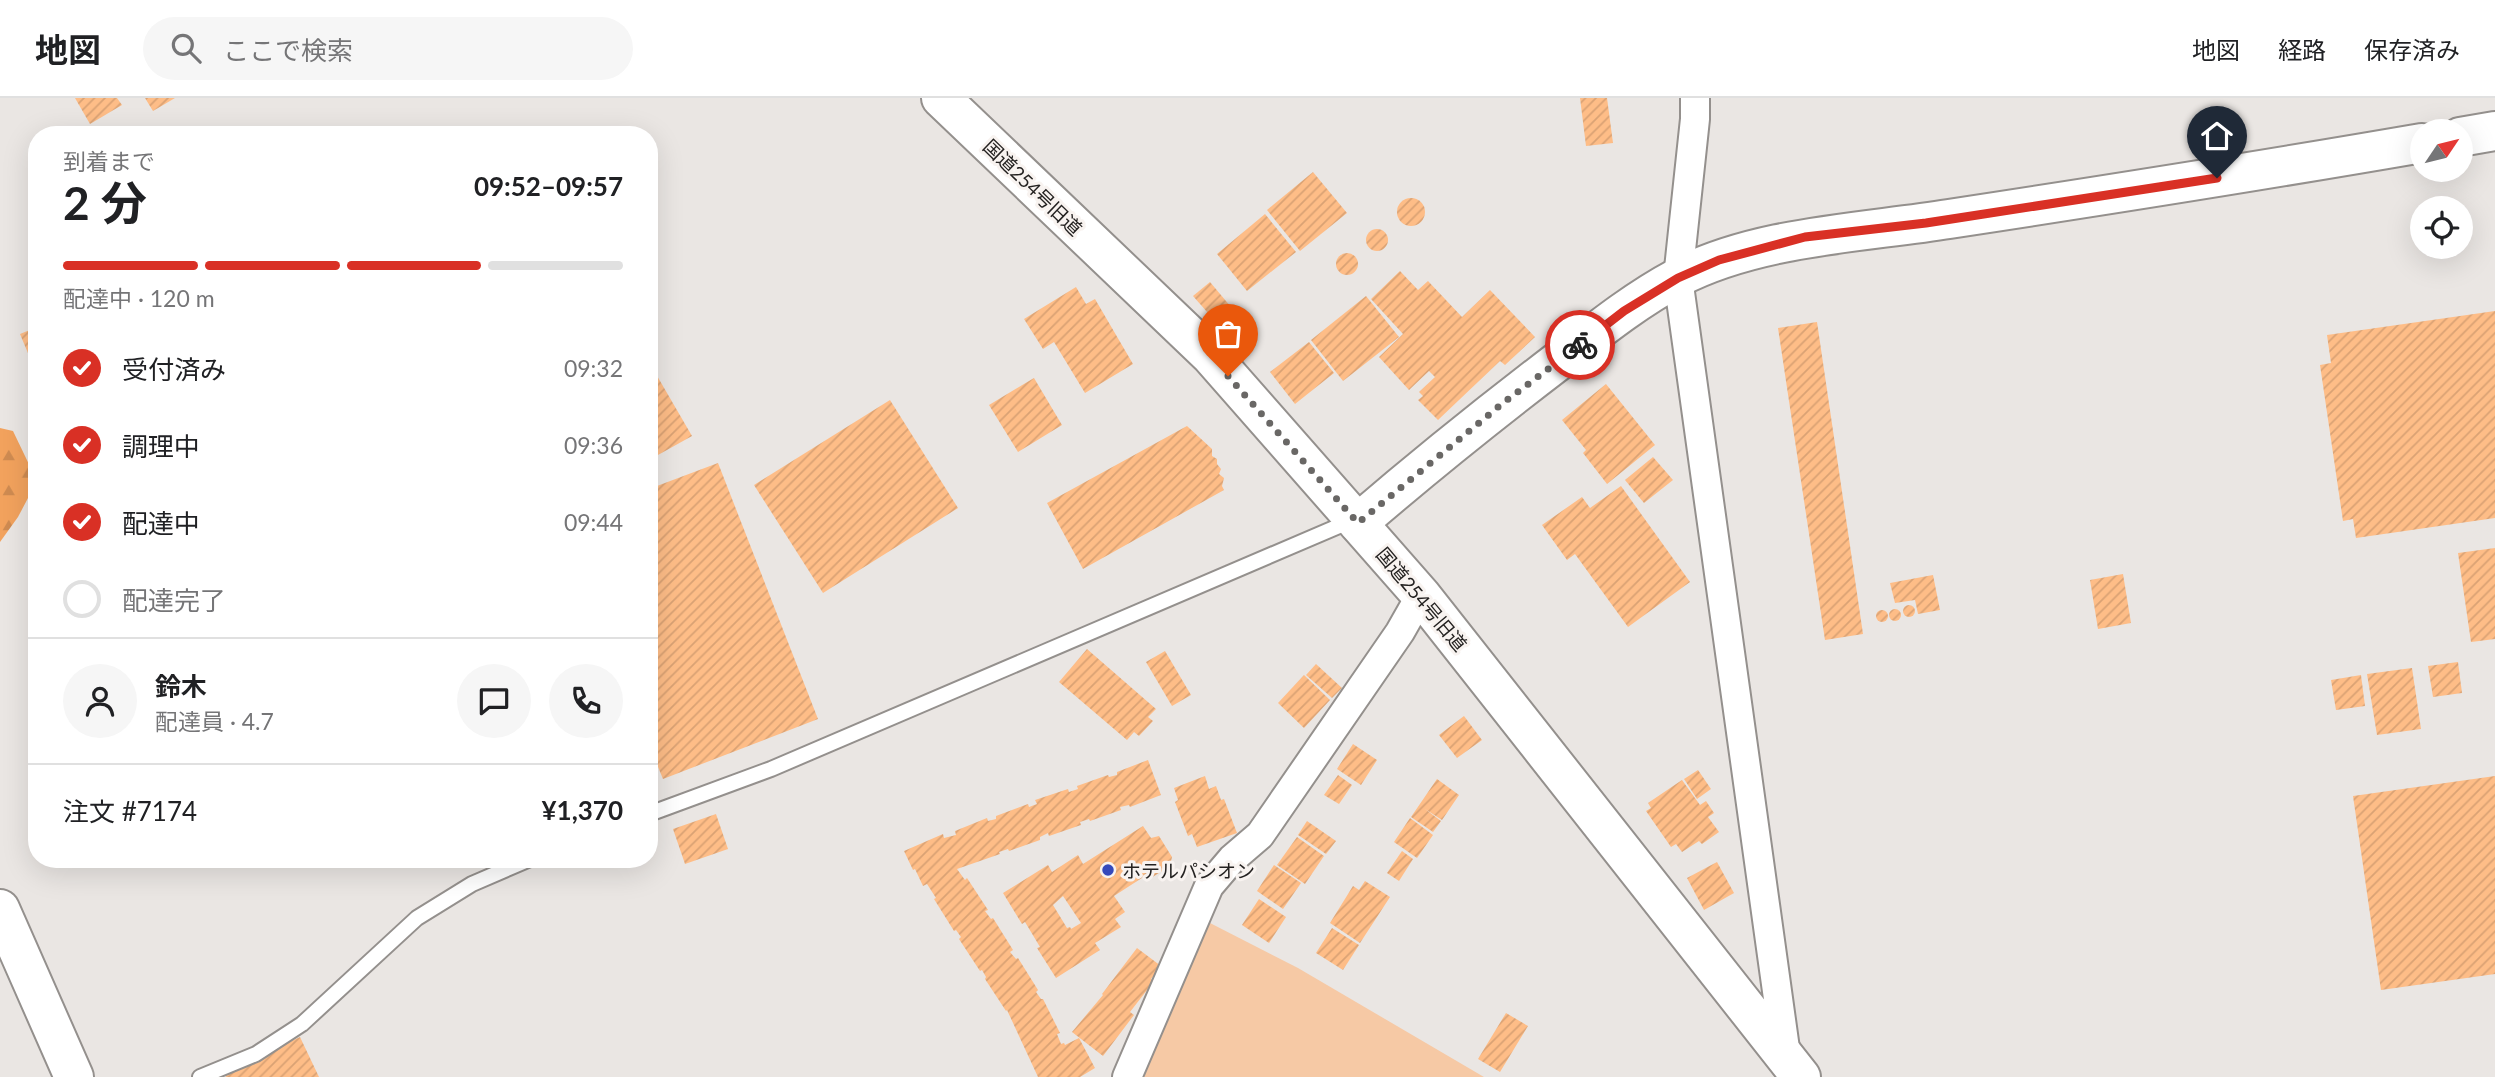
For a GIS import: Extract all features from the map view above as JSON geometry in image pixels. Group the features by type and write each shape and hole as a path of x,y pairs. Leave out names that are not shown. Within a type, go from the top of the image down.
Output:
{"street":[{"name":"国道254号旧道","path":"941,98 1210,355 1421,595 1792,1070"},
{"path":"1695,98 1678,278 1792,1070"},
{"path":"2473,135 2495,131"},
{"path":"1356,521 1514,394 1624,311 1678,278 1719,260 1805,237 1939,221 2244,174 2410,145"},
{"path":"1127,1077 1209,886 1232,859 1260,835 1400,632 1421,595"},
{"path":"0,909 74,1077"}],"lane":[{"path":"658,811 771,769 1356,521"},
{"path":"200,1077 256,1054 302,1024 417,918 472,884 509,868"}],"green space":[{"path":"0,428 13,431 28,462 28,498 0,542"}],"shaded area":[{"path":"1210,923 1298,968 1484,1077 1144,1077 1168,1012"}],"building":[{"path":"75,98 117,98 122,105 90,124"},
{"path":"145,98 175,98 153,111"},
{"path":"1580,98 1607,98 1613,143 1586,146"},
{"path":"1313,172 1347,213 1300,251 1267,210"},
{"path":"1411,198 1421,202 1425,212 1421,222 1411,226 1401,222 1397,212 1401,202"},
{"path":"1265,214 1296,252 1247,291 1217,254"},
{"path":"1377,229 1387,236 1388,240 1381,250 1377,251 1367,244 1366,240 1373,230"},
{"path":"1347,253 1357,260 1358,264 1351,274 1347,275 1337,268 1336,264 1343,254"},
{"path":"1400,271 1418,290 1428,281 1462,317 1490,290 1535,337 1505,365 1500,361 1438,420 1418,400 1423,396 1419,392 1435,377 1429,371 1409,390 1379,357 1403,334 1371,299"},
{"path":"1210,282 1231,307 1215,321 1193,296"},
{"path":"1076,287 1086,304 1095,299 1133,364 1085,393 1054,342 1043,349 1024,319"},
{"path":"1366,296 1399,337 1343,381 1311,340"},
{"path":"2495,311 2495,518 2356,538 2353,519 2343,521 2320,365 2331,363 2327,335"},
{"path":"1817,322 1863,634 1825,640 1778,328"},
{"path":"28,331 28,353 20,334"},
{"path":"1309,342 1334,373 1295,404 1270,372"},
{"path":"658,377 692,436 658,455"},
{"path":"1034,378 1062,425 1018,452 989,405"},
{"path":"1606,384 1655,445 1607,484 1583,453 1586,450 1562,420"},
{"path":"890,400 958,508 823,593 754,485"},
{"path":"1187,426 1212,449 1212,456 1217,459 1221,469 1219,474 1224,478 1224,490 1083,569 1047,503"},
{"path":"1653,457 1673,480 1644,503 1625,480"},
{"path":"718,463 818,719 663,779 658,767 658,486"},
{"path":"1621,486 1690,582 1628,627 1575,554 1567,560 1542,525 1582,497 1590,508"},
{"path":"2495,548 2495,639 2471,642 2458,553"},
{"path":"2123,574 2131,623 2098,629 2090,580"},
{"path":"1933,575 1940,610 1918,614 1915,600 1895,603 1890,583"},
{"path":"1909,605 1915,611 1909,617 1903,611"},
{"path":"1895,609 1901,615 1895,621 1889,615"},
{"path":"1882,610 1888,616 1882,622 1876,616"},
{"path":"1087,649 1156,709 1148,717 1153,721 1139,736 1134,732 1127,740 1059,682"},
{"path":"1165,651 1191,695 1172,706 1146,662"},
{"path":"2458,662 2462,693 2433,697 2428,666"},
{"path":"1316,664 1342,688 1332,698 1306,675"},
{"path":"2412,668 2421,729 2377,735 2367,674"},
{"path":"1304,675 1330,700 1304,728 1278,703"},
{"path":"2361,675 2365,706 2336,710 2331,680"},
{"path":"1464,716 1482,740 1457,758 1439,735"},
{"path":"1353,744 1377,760 1361,785 1337,769"},
{"path":"1148,760 1161,795 1130,807 1120,807 1121,810 1080,822 1081,825 1049,836 1048,833 1040,837 1040,840 999,852 1000,854 957,869 965,880 967,878 988,910 985,911 993,918 1013,950 1010,952 1018,958 1038,990 1036,992 1043,999 1060,1033 1057,1034 1061,1044 1065,1045 1079,1038 1095,1068 1080,1077 1038,1077 1007,1010 959,939 961,937 954,931 927,884 923,886 904,851 943,834 944,838 956,835 955,831 987,818 988,821 996,819 996,816 1028,804 1029,807 1037,804 1035,800 1068,789 1069,792 1078,789 1077,786 1108,775 1117,775 1117,772"},
{"path":"1698,770 1711,789 1697,799 1684,779"},
{"path":"1338,775 1352,785 1339,804 1324,795"},
{"path":"1205,776 1209,789 1216,786 1221,800 1224,799 1237,833 1197,847 1192,834 1188,836 1175,802 1178,800 1174,788"},
{"path":"2495,776 2495,974 2381,990 2353,796"},
{"path":"1437,779 1459,795 1442,820 1425,809 1441,821 1433,832 1411,817"},
{"path":"1682,780 1700,805 1706,801 1714,813 1708,817 1719,832 1702,844 1699,841 1682,852 1676,844 1671,847 1646,811 1651,808 1648,803"},
{"path":"716,814 728,849 685,864 673,829"},
{"path":"1410,818 1433,835 1417,858 1394,842"},
{"path":"1307,821 1336,841 1326,854 1298,835"},
{"path":"1143,826 1151,838 1159,836 1172,857 1170,866 1151,878 1148,874 1114,896 1125,912 1115,919 1121,927 1095,943 1100,950 1056,978 1025,922 1022,924 1003,893 1048,865 1052,872 1078,855 1083,864","holes":["1063,896 1081,923 1071,929 1067,928 1053,905"]},
{"path":"1297,837 1324,856 1305,884 1277,865"},
{"path":"1402,851 1413,859 1399,881 1387,873"},
{"path":"1717,862 1734,893 1704,910 1687,878"},
{"path":"1274,865 1301,883 1283,909 1257,891"},
{"path":"1365,881 1390,897 1360,943 1330,923 1353,886 1359,890"},
{"path":"1259,899 1286,917 1269,943 1242,925"},
{"path":"1332,928 1359,945 1343,970 1316,953"},
{"path":"1137,948 1161,966 1151,979 1154,981 1130,1012 1134,1015 1103,1056 1072,1032"},
{"path":"1506,1013 1528,1026 1500,1072 1478,1059"},
{"path":"300,1037 319,1077 226,1077 225,1075"}],"way so far":[{"path":"1228,376 1358,523 1503,403 1580,345"}],"place":[{"name":"ホテルパシオン","path":"1108,870"}],"route":[{"path":"1580,345 1624,311 1678,278 1719,260 1805,237 1926,223 2217,178"}]}
